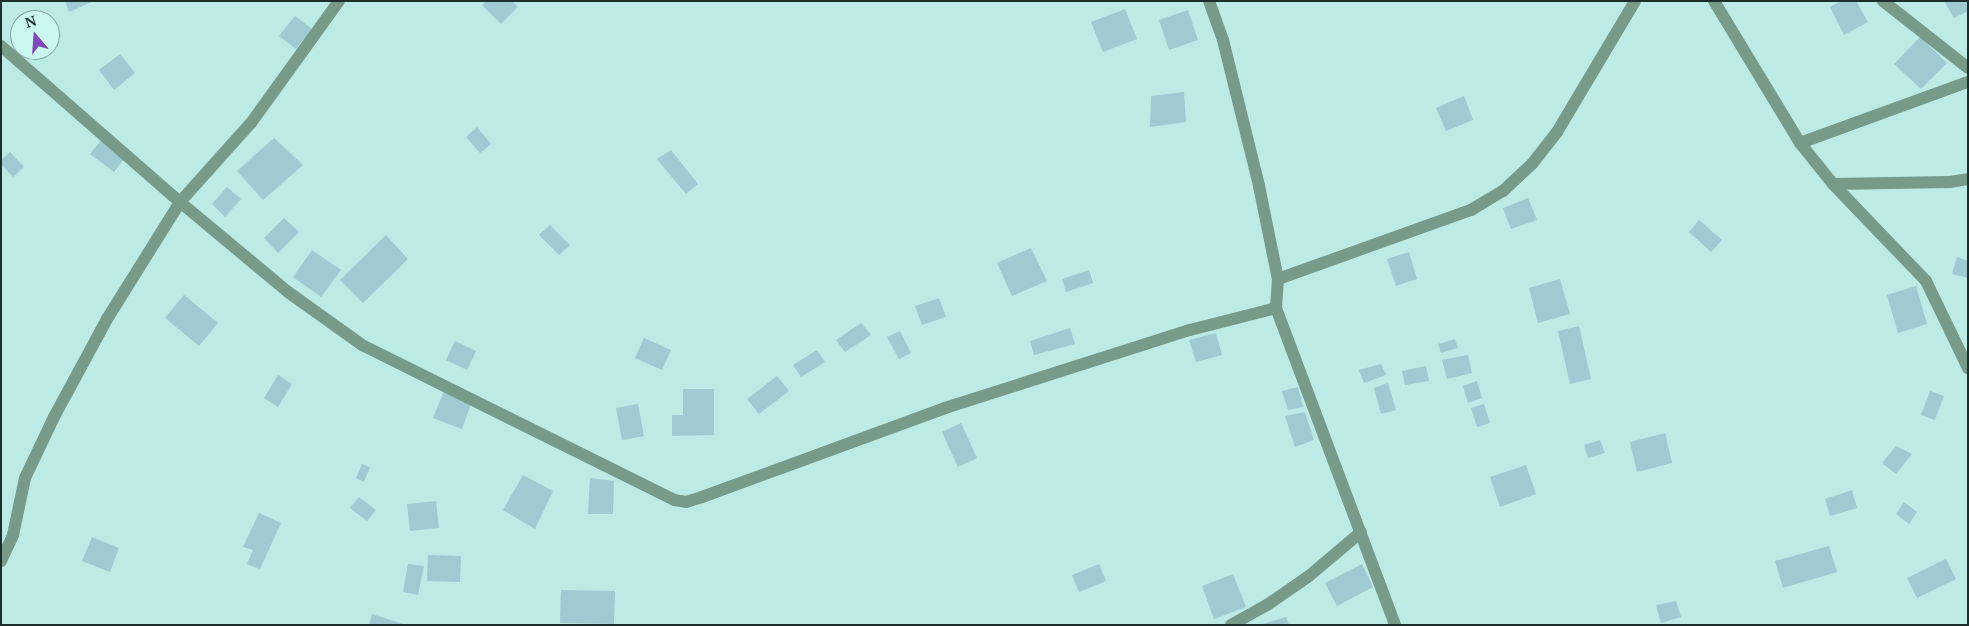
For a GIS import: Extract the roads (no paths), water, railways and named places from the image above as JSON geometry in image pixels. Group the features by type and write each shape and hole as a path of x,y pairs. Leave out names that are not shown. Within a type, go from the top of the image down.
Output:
{"street":[{"path":"1,561 13,535 25,478 54,417 107,319 180,202 251,123 339,1"},
{"path":"1209,1 1223,40 1257,177 1278,279 1276,308 1395,625"},
{"path":"1278,279 1470,210 1503,191 1532,164 1557,132 1635,1"},
{"path":"1714,1 1800,143 1833,184 1926,281 1968,368"},
{"path":"1883,1 1968,68"},
{"path":"1,46 180,202 288,292 362,345 674,500 686,502 945,408 1190,330 1276,308"},
{"path":"1800,143 1968,82"},
{"path":"1833,184 1950,182 1968,179"},
{"path":"1231,625 1267,605 1309,576 1360,532"}]}
